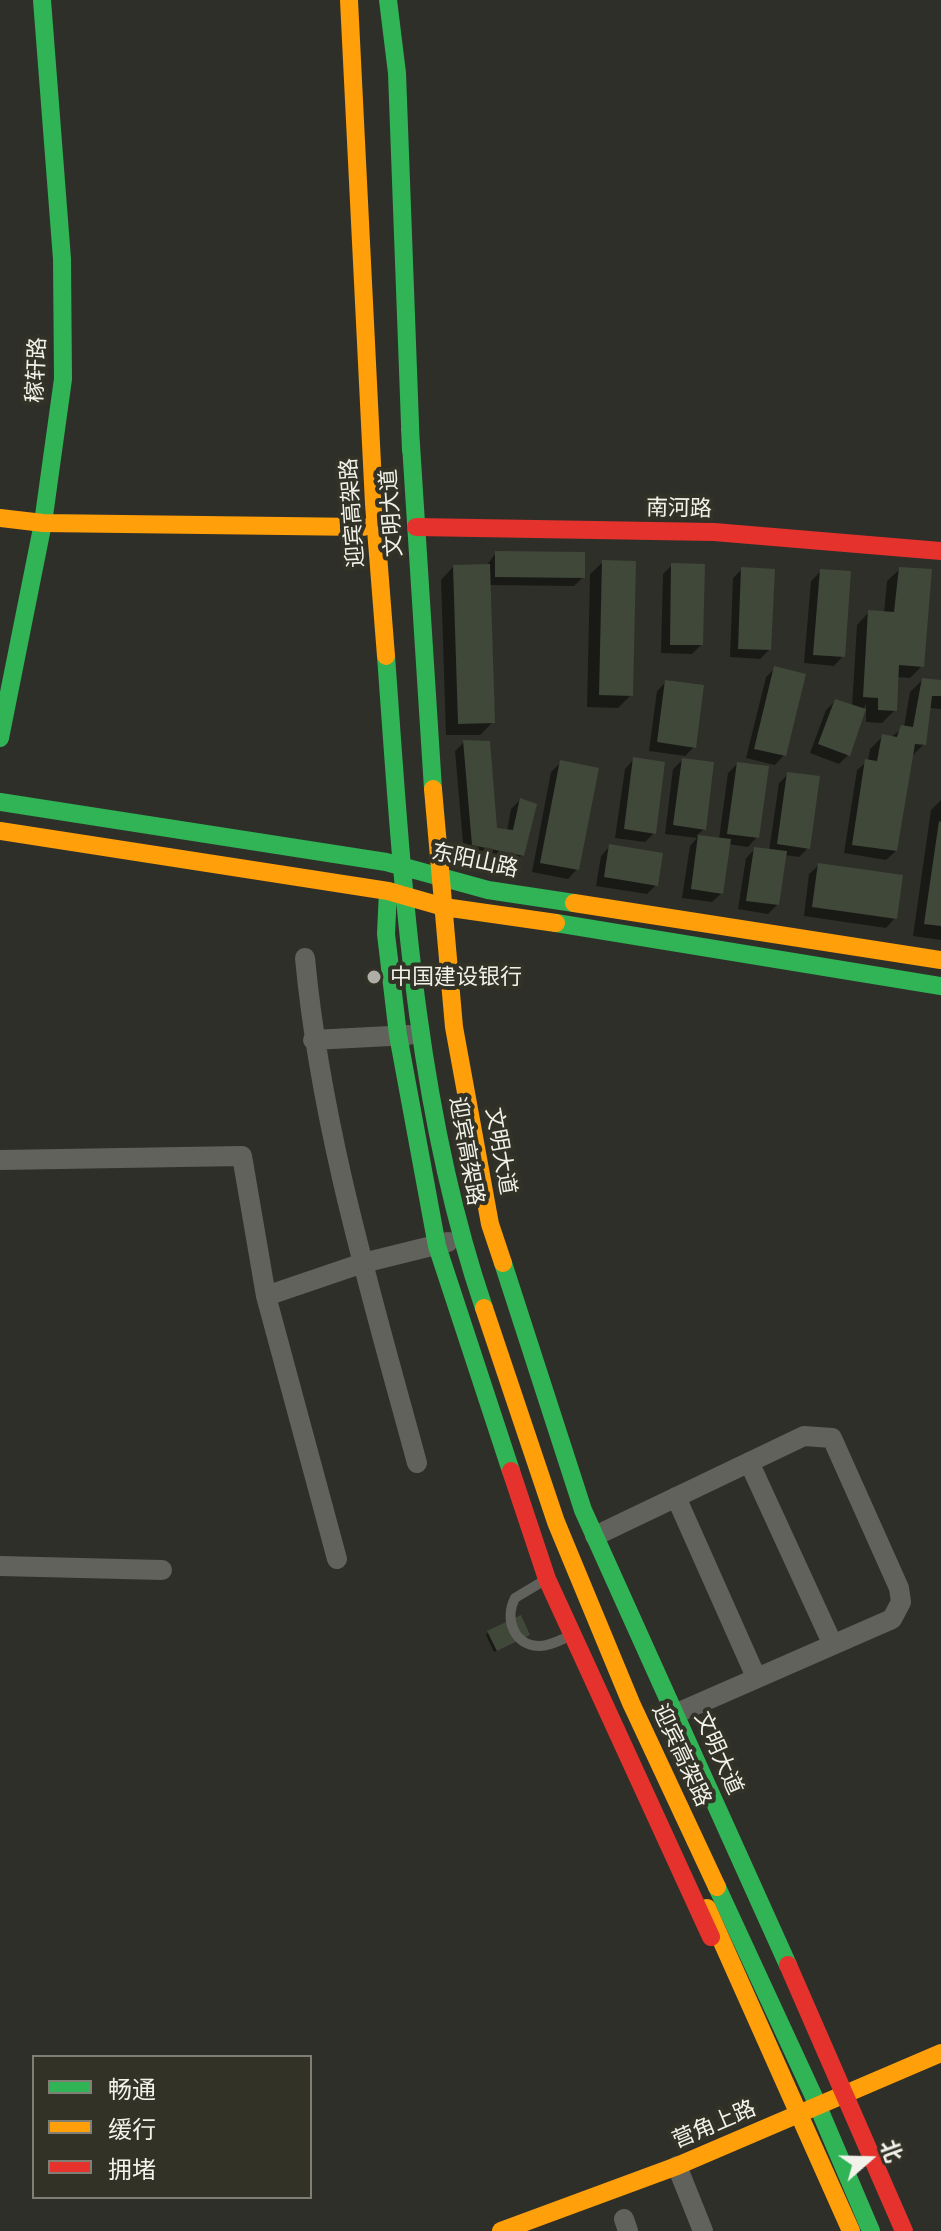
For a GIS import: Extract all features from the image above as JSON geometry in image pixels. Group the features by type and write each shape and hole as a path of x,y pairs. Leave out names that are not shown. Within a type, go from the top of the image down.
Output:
{"main road":[{"name":"稼轩路","path":"0,738 43,523 63,379 62,259 42,0"},
{"name":"文明大道","path":"335,0 363,527 388,891 404,1035 442,1244 543,1525 851,2231"},
{"name":"迎宾高架路","path":"349,0 374,504 401,860 422,1032 457,1229 562,1536 631,1703 814,2097 871,2231"},
{"path":"373,0 376,63"},
{"name":"文明大道","path":"388,0 397,73 411,451 440,879 454,1027 490,1224 583,1510 846,2093 904,2231"},
{"name":"迎宾高架路","path":"383,204 396,503 420,858 441,1030 476,1225 569,1514 829,2088 889,2231"},
{"path":"0,518 43,523 363,527"},
{"name":"南河路","path":"416,527 714,532 941,551"},
{"name":"东阳山路","path":"0,802 386,862 488,890 941,960"},
{"name":"东阳山路","path":"0,831 388,891 444,907 657,937 941,986"},
{"path":"442,1244 547,1579 673,1860 798,2115"},
{"name":"营角上路","path":"501,2231 677,2166 941,2053"}],"street":[{"path":"305,958 313,1040 363,1263 417,1463"},
{"path":"313,1040 404,1035"},
{"path":"0,1160 242,1156 266,1296 337,1559"},
{"path":"266,1296 363,1263 442,1244"},
{"path":"595,1536 804,1436 832,1438 899,1588 901,1602 892,1619 675,1714"},
{"path":"749,1462 833,1645"},
{"path":"676,1497 756,1677"},
{"path":"0,1566 162,1570"},
{"path":"677,2166 703,2231"}],"lane":[{"path":"547,1579 515,1598 509,1614 513,1631 524,1642 539,1646 574,1634"}],"building":[{"path":"495,551 585,552 585,578 495,577"},
{"path":"602,560 636,561 633,696 599,695"},
{"path":"671,563 705,564 703,645 670,645"},
{"path":"490,564 495,723 458,724 453,565"},
{"path":"741,567 775,569 771,650 738,649"},
{"path":"899,567 932,569 924,667 899,665 897,711 878,710 878,698 863,697 868,610 894,612"},
{"path":"820,569 851,571 845,657 813,655"},
{"path":"774,666 806,674 786,756 754,749"},
{"path":"922,678 941,680 941,696 932,696 926,745 915,744 897,851 852,845 865,759 877,761 882,734 897,737 901,725 913,727"},
{"path":"665,680 704,685 696,748 657,742"},
{"path":"835,699 866,709 850,756 818,744"},
{"path":"463,740 490,741 497,828 513,830 520,798 537,804 524,856 472,845"},
{"path":"633,757 665,762 656,834 624,829"},
{"path":"682,758 714,762 706,830 673,825"},
{"path":"560,760 599,768 579,870 540,863"},
{"path":"737,762 769,766 759,838 727,834"},
{"path":"787,772 820,776 810,849 777,844"},
{"path":"941,822 941,926 924,924"},
{"path":"698,835 731,839 723,894 691,889"},
{"path":"609,844 663,853 658,886 604,877"},
{"path":"754,847 787,851 779,905 746,901"},
{"path":"818,863 903,875 897,919 812,907"},
{"path":"521,1615 530,1635 497,1651 487,1631"}],"traffic: fast":[{"path":"0,738 43,523 63,379 62,259 42,0"},
{"path":"388,0 397,73 411,451"},
{"path":"410,429 433,789"},
{"path":"386,656 405,903 426,1068 460,1229 484,1308"},
{"path":"0,802 386,862 488,890 574,903"},
{"path":"388,891 386,934 398,1035 437,1246 511,1471"},
{"path":"556,923 941,986"},
{"path":"503,1263 583,1510 788,1965"},
{"path":"717,1887 814,2097 871,2231"}],"traffic: slow":[{"path":"349,0 374,504 386,656"},
{"path":"0,518 43,523 363,527"},
{"path":"433,789 454,1027 490,1224 503,1263"},
{"path":"0,831 388,891 444,907 556,923"},
{"path":"574,903 941,960"},
{"path":"484,1308 556,1522 631,1703 717,1887"},
{"path":"707,1908 851,2231"},
{"path":"501,2231 677,2166 941,2053"}],"traffic: jam":[{"path":"416,527 714,532 941,551"},
{"path":"511,1471 547,1579 711,1937"},
{"path":"788,1965 904,2231"}],"place":[{"name":"中国建设银行","path":"374,977"}]}
